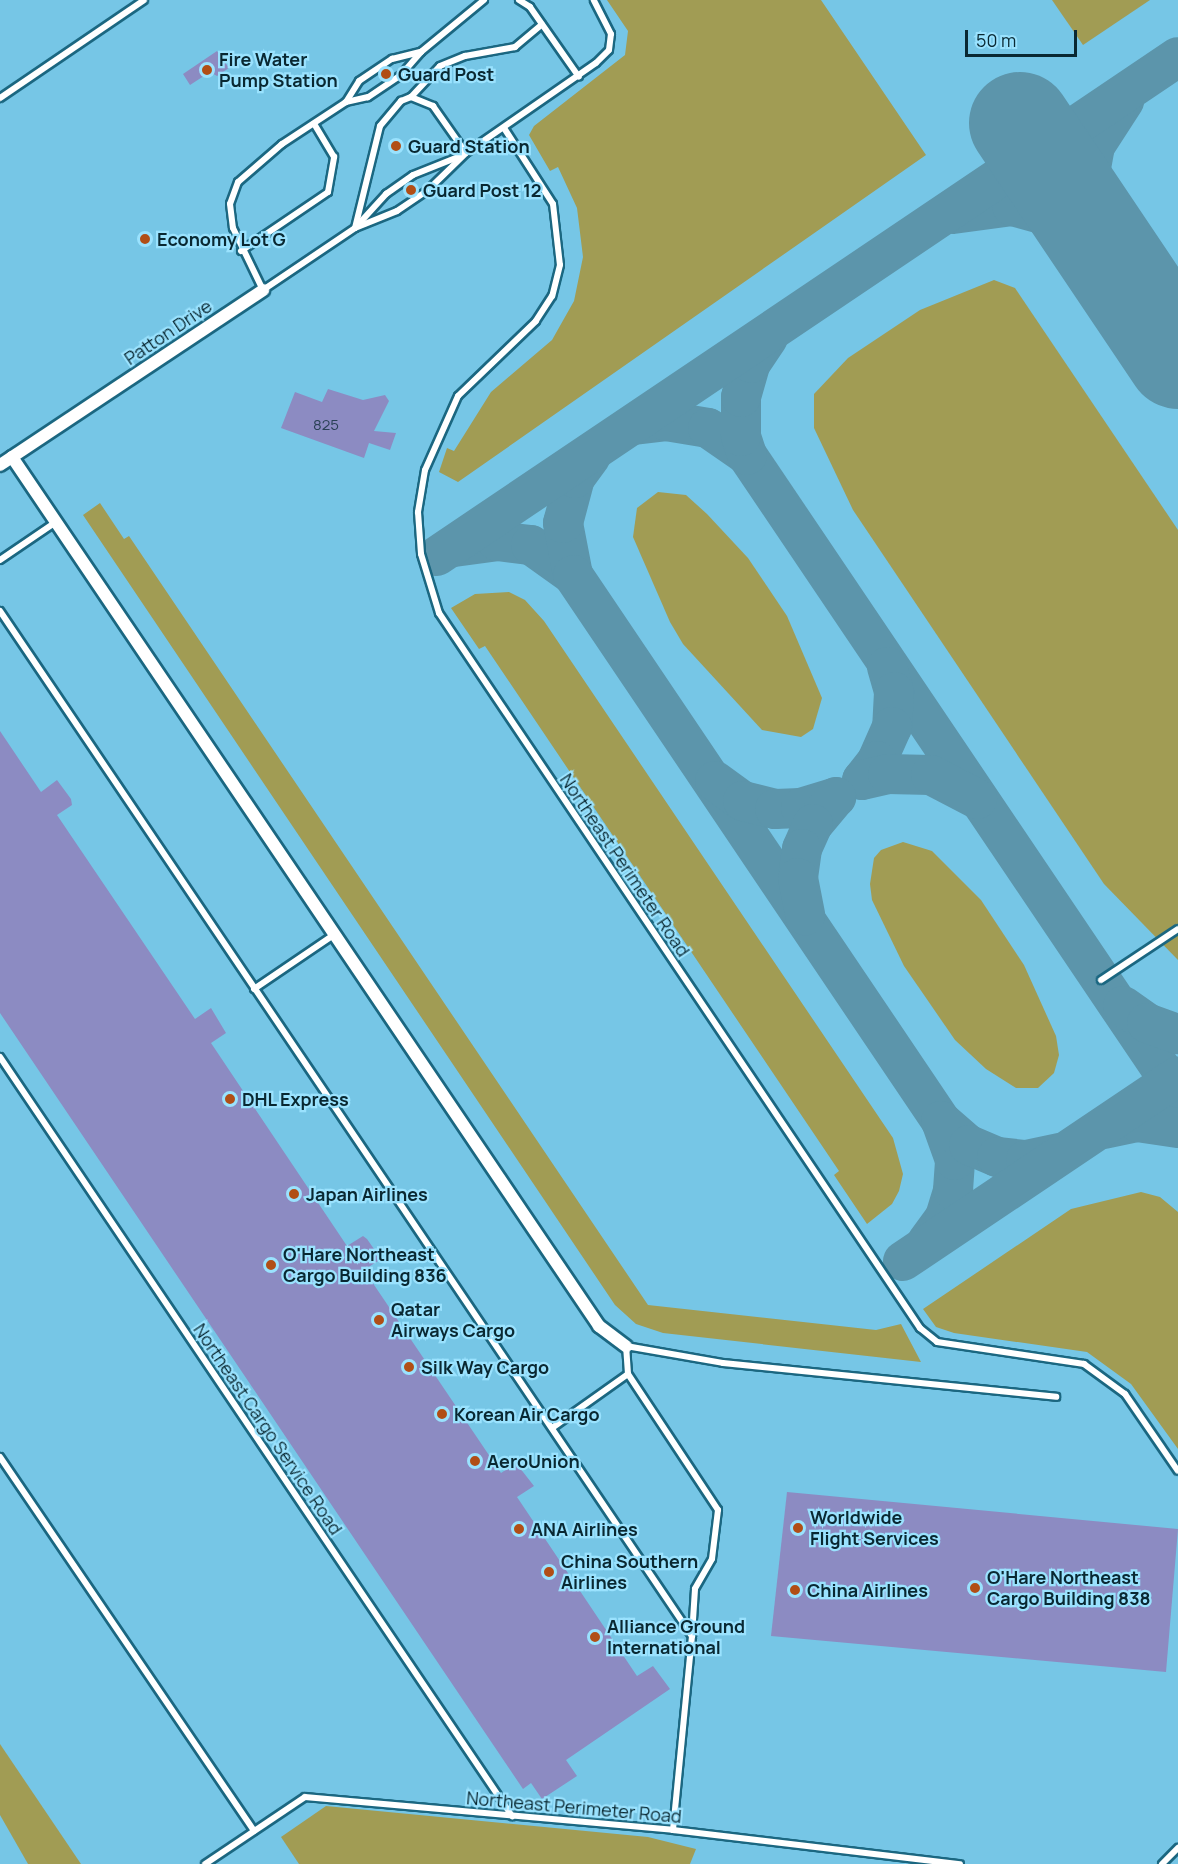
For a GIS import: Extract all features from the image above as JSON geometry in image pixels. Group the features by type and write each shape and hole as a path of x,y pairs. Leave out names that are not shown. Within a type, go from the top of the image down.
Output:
{"street":[{"name":"Patton Drive","path":"0,465 263,290"},
{"path":"12,457 599,1326 626,1346"}],"lane":[{"path":"0,98 144,0"},
{"path":"263,290 241,251 230,204 238,182 257,163 346,102 368,97 401,75 421,52 484,0"},
{"path":"519,0 542,24 579,77"},
{"name":"Patton Drive","path":"263,290 355,228 421,195 466,153 579,77 609,50 609,27 594,0"},
{"path":"355,228 380,126 390,110 411,97 440,66 465,56 514,47 542,24"},
{"path":"346,102 359,81 392,59 421,52"},
{"path":"411,97 433,106 466,153"},
{"path":"241,251 328,192 334,157 314,124"},
{"name":"Northeast Perimeter Road","path":"504,128 553,204 560,265 552,296 536,321 458,396 425,470 418,512 421,554 440,613 920,1328 945,1343 1084,1364 1125,1394 1178,1471"},
{"name":"Patton Drive","path":"355,228 386,194 413,175 466,153"},
{"path":"0,560 56,522"},
{"path":"0,611 692,1636"},
{"path":"1101,980 1178,928"},
{"path":"254,989 335,934"},
{"name":"Northeast Cargo Service Road","path":"0,1057 512,1816"},
{"path":"673,1830 682,1753 695,1589 712,1559 718,1510 628,1374 626,1346 733,1365 1056,1397"},
{"path":"552,1428 628,1374"},
{"path":"0,1457 254,1831"},
{"name":"Northeast Perimeter Road","path":"205,1864 305,1797 673,1830 960,1864"},
{"path":"1162,1864 1177,1852"}],"shaded area":[{"path":"0,0 1178,0 1178,1864 0,1864"},
{"path":"607,0 821,0 926,155 458,482 439,472 447,448 454,451 491,392 552,340 574,301 583,257 577,208 558,167 550,171 529,135 534,126 625,55 628,31"},
{"path":"1052,0 1150,0 1083,45"},
{"path":"994,280 1015,288 1178,530 1178,960 1104,884 853,510 814,428 814,394 848,358 920,310"},
{"path":"658,492 686,495 707,514 748,558 787,616 822,698 813,729 801,737 762,730 683,644 670,622 633,537 637,508"},
{"path":"100,503 124,539 129,536 648,1305 876,1330 901,1324 921,1362 663,1333 636,1324 615,1305 83,515"},
{"path":"509,592 525,600 544,621 893,1138 903,1174 899,1191 892,1204 867,1224 834,1175 839,1171 485,646 479,649 451,608 475,594"},
{"path":"903,842 932,851 981,900 1024,965 1056,1036 1059,1055 1054,1073 1038,1088 1016,1088 986,1069 955,1040 904,966 872,900 870,884 874,858 881,850"},
{"path":"1141,1192 1160,1197 1178,1212 1178,1449 1131,1384 1087,1352 954,1333 936,1327 923,1309 1071,1209"},
{"path":"0,1744 81,1864 28,1864 0,1815"},
{"path":"326,1806 648,1837 696,1849 690,1864 299,1864 281,1837"}],"building":[{"name":"Fire Water Pump Station","path":"217,51 229,68 217,76 210,72 190,85 183,74"},
{"path":"328,389 363,400 385,395 389,401 374,431 396,433 390,450 369,443 364,458 281,428 295,392 322,402"},
{"name":"O'Hare Northeast Cargo Building 836","path":"0,731 41,792 57,780 71,799 72,805 57,815 195,1019 211,1008 226,1033 211,1043 347,1246 363,1236 381,1259 364,1270 501,1473 516,1463 534,1486 517,1497 637,1676 653,1666 670,1689 566,1760 577,1776 542,1799 531,1783 523,1789 0,1013"},
{"name":"O'Hare Northeast Cargo Building 838","path":"787,1492 1178,1529 1166,1672 771,1636"}],"taxiway":[{"path":"437,556 1178,57"},
{"path":"953,214 1012,206 1060,219 1100,243 1087,190 1095,146 1124,101"},
{"path":"747,455 741,436 741,397 751,363 768,338"},
{"path":"634,425 666,421 708,428 747,455 1178,1094"},
{"path":"454,547 497,541 531,545 573,575 563,523 575,478 591,456"},
{"path":"573,575 941,1121"},
{"path":"887,667 894,692 892,727 877,761 862,780 888,774 931,775 977,799"},
{"path":"715,781 743,801 775,809 801,808 836,797 813,824 802,849 798,878 805,915"},
{"path":"1123,1006 1147,1023 1178,1034"},
{"path":"903,1261 1178,1076"},
{"path":"927,1242 945,1217 953,1190 955,1160 941,1121 969,1145 997,1157 1026,1160 1060,1153"},
{"path":"1104,1129 1137,1122 1178,1128"}],"runway":[{"path":"1020,123 1178,358"}],"place":[{"name":"Fire Water Pump Station","path":"207,70"},
{"name":"Guard Post","path":"386,74"},
{"name":"Guard Station","path":"396,146"},
{"name":"Guard Post 12","path":"411,190"},
{"name":"Economy Lot G","path":"145,239"},
{"name":"DHL Express","path":"230,1099"},
{"name":"Japan Airlines","path":"294,1194"},
{"name":"O'Hare Northeast Cargo Building 836","path":"271,1265"},
{"name":"Qatar Airways Cargo","path":"379,1320"},
{"name":"Silk Way Cargo","path":"409,1367"},
{"name":"Korean Air Cargo","path":"442,1414"},
{"name":"AeroUnion","path":"475,1461"},
{"name":"Worldwide Flight Services","path":"798,1528"},
{"name":"ANA Airlines","path":"519,1529"},
{"name":"China Southern Airlines","path":"549,1572"},
{"name":"O'Hare Northeast Cargo Building 838","path":"975,1588"},
{"name":"China Airlines","path":"795,1590"},
{"name":"Alliance Ground International","path":"595,1637"}]}
